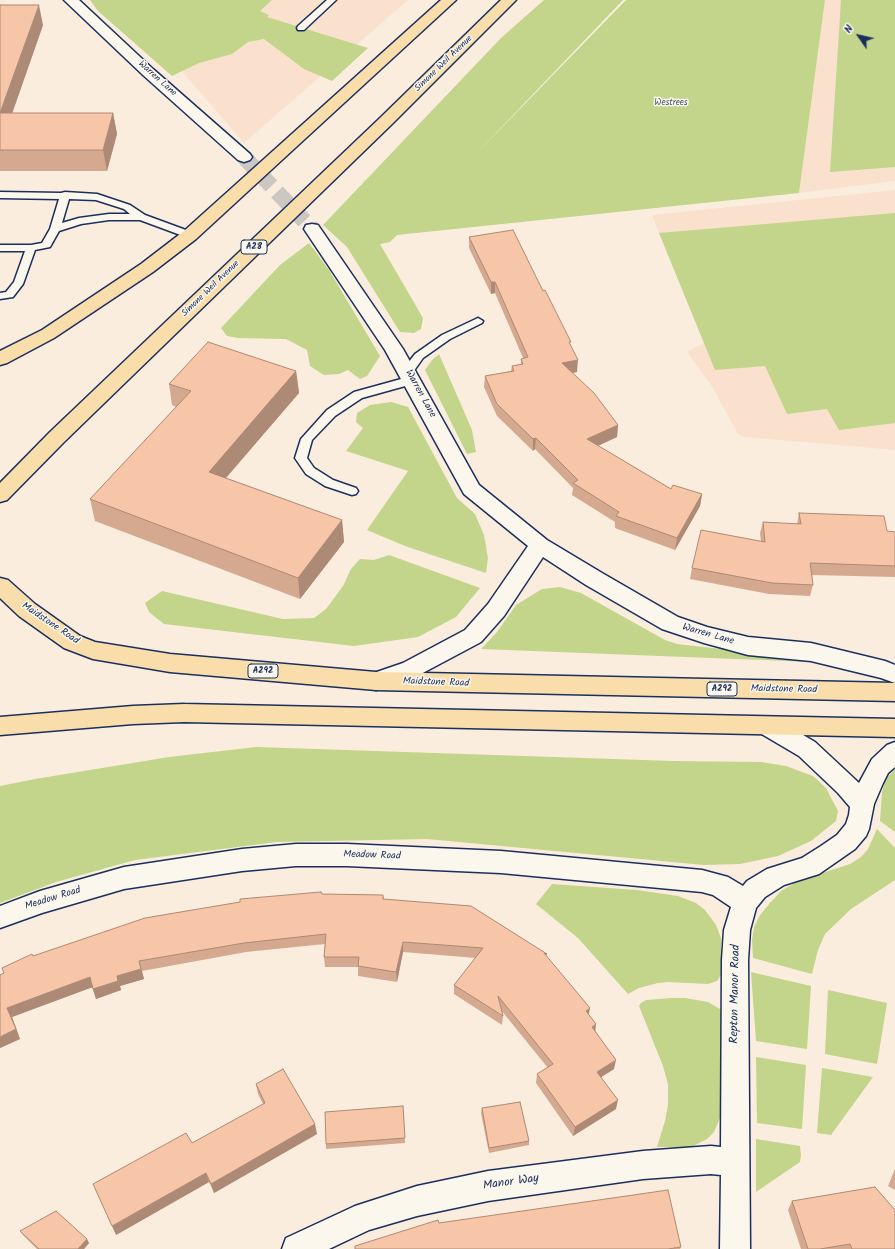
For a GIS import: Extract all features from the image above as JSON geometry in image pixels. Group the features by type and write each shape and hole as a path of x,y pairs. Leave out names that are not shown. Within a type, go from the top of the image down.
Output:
{"main road":[{"path":"0,359 48,334 147,268 190,235 450,0"},
{"name":"Simone Weil Avenue","path":"0,495 47,447 386,121 509,0"},
{"name":"Maidstone Road","path":"0,586 27,610 72,642 93,650 170,663 376,681 895,692"},
{"path":"0,726 133,715 184,713 895,728"}],"street":[{"name":"Warren Lane","path":"71,0 148,72 244,157"},
{"name":"Warren Lane","path":"312,229 394,349 471,489 540,545 594,580 670,623 704,635 748,646 811,652 885,670 895,674"},
{"path":"376,681 411,669 473,636 496,610 540,545"},
{"path":"768,726 807,749 847,786 862,804"},
{"name":"Repton Manor Road","path":"735,1249 735,960 737,930 745,903 756,889 776,877 810,866 846,842 857,829 862,804 880,766 895,752"},
{"name":"Meadow Road","path":"0,917 40,902 124,878 242,860 296,855 346,854 501,862 702,881 719,885 745,903"},
{"name":"Manor Way","path":"297,1249 365,1216 417,1201 488,1186 643,1166 711,1160 734,1162"}],"lane":[{"path":"301,28 332,0"},
{"path":"0,195 97,197 127,207 141,217 190,235"},
{"path":"0,248 31,248 46,245 56,229 65,196"},
{"path":"56,229 79,221 109,217 141,217"},
{"path":"0,296 9,295 19,282 31,248"},
{"path":"352,491 329,483 310,472 301,458 307,439 331,413 358,394 410,376 419,356 441,340 478,321"}],"shaded area":[{"path":"120,0 408,0 244,143"},
{"path":"825,0 895,0 895,181 799,193"},
{"path":"895,190 895,450 744,437 738,434 711,385 687,352 704,343 652,215"}],"green space":[{"path":"90,0 272,0 260,11 269,15 267,17 368,48 332,81 304,69 264,39 248,42 232,54 199,63 172,76 98,11"},
{"name":"Westrees","path":"544,0 623,0 474,156 626,0 825,0 799,193 397,235 390,242 380,244 423,318 421,329 414,333 400,332 347,247 323,225 501,38"},
{"path":"841,0 895,0 895,167 830,172"},
{"path":"895,213 895,423 839,430 827,409 787,414 765,366 715,370 659,233"},
{"path":"309,243 329,270 380,356 367,376 360,379 348,370 339,374 324,375 310,366 307,350 286,339 238,338 227,336 221,328 280,265"},
{"path":"439,354 472,430 476,452 467,454 425,370 432,360"},
{"path":"391,402 408,407 457,498 475,514 484,535 488,558 486,573 405,546 367,530 408,471 346,451 363,428 356,422 357,413 370,405"},
{"path":"389,555 480,588 456,617 418,637 354,646 164,624 149,612 145,603 162,591 283,619 314,618 326,609 343,586 351,569 360,559 374,560"},
{"path":"560,587 581,593 665,640 677,644 802,658 813,662 481,649 497,632 516,605 542,589"},
{"path":"256,747 673,761 761,762 786,766 813,776 826,788 838,811 836,821 811,841 778,856 740,864 704,865 427,839 277,842 135,860 56,882 0,903 0,786 169,757"},
{"path":"895,770 895,832 880,821 882,793 885,779"},
{"path":"877,829 895,848 895,880 851,909 825,934 818,950 812,974 753,958 752,940 754,927 760,915 781,891 804,879 850,864 861,857 868,849"},
{"path":"552,884 637,890 678,896 696,903 705,910 716,925 721,938 721,975 717,981 708,984 658,983 639,988 628,994 578,938 536,904"},
{"path":"751,972 811,986 807,1049 756,1041"},
{"path":"828,990 887,1003 877,1064 825,1054"},
{"path":"685,998 708,1002 720,1009 722,1013 720,1118 714,1132 707,1139 691,1147 657,1147 668,1105 668,1084 663,1066 639,1006 646,1000"},
{"path":"756,1057 806,1065 802,1129 757,1123"},
{"path":"822,1068 873,1077 831,1135 817,1133"},
{"path":"756,1139 800,1146 801,1155 800,1162 756,1192"}],"building":[{"path":"0,5 39,5 0,113"},
{"path":"0,113 113,113 103,150 0,150"},
{"path":"513,230 543,291 545,290 571,342 569,342 578,360 562,363 594,393 618,425 587,439 671,489 673,485 702,494 677,538 616,516 619,512 573,483 578,480 536,438 533,439 497,404 485,376 514,371 512,366 523,364 521,359 528,357 495,282 491,282 469,237"},
{"path":"208,342 296,371 209,472 342,520 298,578 90,499 191,391 169,384"},
{"path":"799,513 884,516 887,531 895,532 895,566 810,563 813,585 772,583 692,568 701,530 765,542 763,522 801,524"},
{"path":"321,892 322,894 383,895 383,899 471,906 547,954 544,953 590,1008 586,1011 596,1024 592,1027 616,1060 597,1072 618,1100 575,1127 537,1074 553,1064 498,996 503,1016 454,985 483,948 403,942 396,972 358,966 359,957 324,957 326,934 244,943 139,961 141,969 117,976 118,981 93,989 90,977 7,1008 16,1029 0,1037 0,975 4,973 2,968 32,954 33,956 145,918 240,902 240,899"},
{"path":"283,1069 315,1124 211,1184 206,1173 112,1226 93,1184 186,1133 192,1143 265,1103 256,1084"},
{"path":"520,1102 529,1141 489,1148 482,1108"},
{"path":"403,1106 405,1138 326,1144 325,1112"},
{"path":"875,1187 895,1210 895,1249 852,1249 850,1244 820,1249 808,1249 792,1201"},
{"path":"668,1190 681,1247 668,1249 355,1249 355,1246 438,1220 439,1223"},
{"path":"56,1211 87,1239 78,1249 39,1249 20,1231"}],"tunnel":[{"path":"244,157 312,229"}]}
